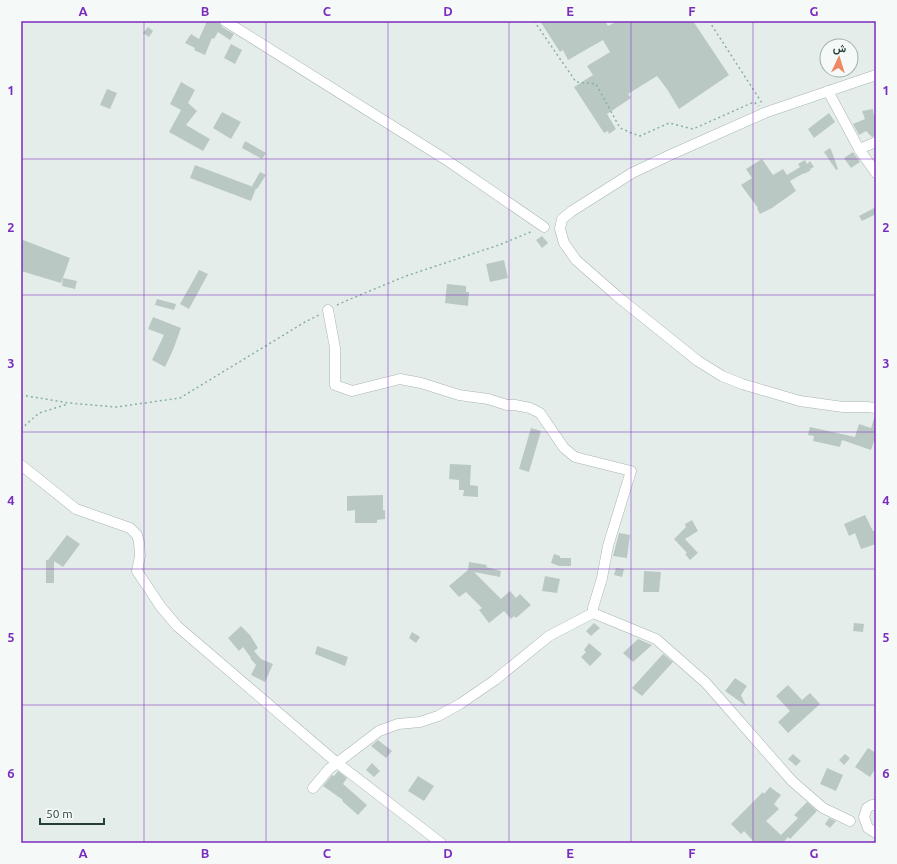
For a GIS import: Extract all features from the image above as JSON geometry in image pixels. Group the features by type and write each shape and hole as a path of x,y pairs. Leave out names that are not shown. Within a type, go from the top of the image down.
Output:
{"street":[{"path":"225,21 445,159 544,227"},
{"path":"876,75 766,112 632,173 572,211 562,219 560,229 564,243 576,260 616,296 698,361 722,376 742,384 800,401 843,407 876,408"},
{"path":"828,91 859,149 876,172"},
{"path":"859,149 876,142"},
{"path":"328,310 335,348 335,385 352,391 400,379 421,383 459,395 488,399 507,405 515,404 530,408 540,413 564,448 575,457 631,471 608,546 593,613"},
{"path":"21,465 76,509 130,528 136,535 139,542 140,556 136,572 161,607 177,626 336,762 441,843"},
{"path":"313,788 328,768 379,730 398,724 420,722 438,716 460,704 495,680 549,636 593,613"},
{"path":"593,613 656,639 706,683 792,781 823,808 850,821"},
{"path":"876,805 872,805 867,808 864,817 868,828 876,833"}],"path":[{"path":"534,21 576,82 596,84 620,128 634,134 640,136 669,123 694,129 754,102 766,112"},
{"path":"709,21 760,99 766,112"},
{"path":"21,395 69,403 116,407 180,398 305,322 348,300 406,276 499,246 544,227"},
{"path":"21,429 39,413 69,403"}],"building":[{"path":"207,21 219,22 222,27 234,34 230,40 218,32 214,39 212,38 205,55 194,50 195,48 185,43 191,34 199,39"},
{"path":"540,21 605,21 608,26 617,21 693,21 729,75 679,109 657,76 628,94 631,98 607,114 616,129 609,134 608,131 604,133 574,87 593,75 587,66 610,52 603,40 568,60 563,50 560,52"},
{"path":"148,27 153,31 149,37 143,33"},
{"path":"231,44 242,50 235,64 224,58"},
{"path":"181,82 195,90 188,103 197,111 186,125 210,139 203,151 169,132 181,110 170,104"},
{"path":"107,89 117,93 110,109 100,105"},
{"path":"873,109 874,116 876,115 876,136 872,137 866,131 859,135 853,124 865,119 862,111"},
{"path":"222,112 241,122 231,139 213,128"},
{"path":"829,113 835,122 814,138 808,129"},
{"path":"245,141 266,153 262,159 242,148"},
{"path":"830,148 838,169 836,170 824,152"},
{"path":"853,152 860,162 851,168 844,158"},
{"path":"762,159 773,175 783,169 787,175 800,167 798,164 805,160 807,164 810,161 814,167 790,181 796,191 772,208 760,214 758,208 741,185 752,178 746,169"},
{"path":"195,165 256,188 251,201 190,178"},
{"path":"260,172 266,175 257,189 252,186"},
{"path":"876,207 876,214 862,221 859,216"},
{"path":"542,236 548,243 542,248 536,240"},
{"path":"23,240 70,258 61,283 21,271 21,245"},
{"path":"504,260 508,278 490,282 486,264"},
{"path":"199,270 208,274 189,309 180,304"},
{"path":"63,278 77,281 75,289 62,286"},
{"path":"447,284 466,286 466,292 469,292 468,306 445,303"},
{"path":"157,299 176,304 174,310 155,305"},
{"path":"153,317 181,328 165,367 152,360 164,335 148,329"},
{"path":"875,415 876,436 871,450 842,440 840,447 813,441 814,436 808,435 810,427 855,437 859,424 871,428"},
{"path":"531,428 541,431 529,472 519,469"},
{"path":"450,464 471,465 470,485 478,486 478,497 463,496 464,490 459,490 459,480 449,479"},
{"path":"383,495 383,510 385,510 385,519 377,520 377,523 355,523 355,510 347,511 347,496"},
{"path":"865,515 873,531 876,530 876,544 861,549 855,533 849,536 844,524"},
{"path":"692,520 698,531 685,539 698,553 690,560 685,554 687,553 674,539 686,527 685,524"},
{"path":"619,533 630,535 627,558 613,556"},
{"path":"67,535 80,544 63,567 54,561 54,583 46,583 46,560 48,560"},
{"path":"554,554 560,556 560,558 571,558 571,566 559,566 551,563"},
{"path":"469,562 487,565 486,567 501,571 500,577 474,572 501,599 510,591 516,598 520,594 531,605 516,618 514,616 511,619 504,611 489,623 479,610 482,608 466,592 459,597 449,586 468,570"},
{"path":"616,568 624,569 622,577 614,575"},
{"path":"644,571 661,572 659,592 643,592"},
{"path":"545,576 560,579 557,593 542,591"},
{"path":"594,623 600,628 591,636 586,631"},
{"path":"854,623 864,624 863,632 853,631"},
{"path":"241,626 250,635 258,648 254,651 261,659 273,664 265,682 251,675 256,665 243,647 239,651 228,638"},
{"path":"412,632 420,637 416,643 409,638"},
{"path":"638,639 652,645 633,662 623,653"},
{"path":"589,643 602,654 590,666 581,657 586,652 584,650"},
{"path":"317,646 348,657 345,666 315,654"},
{"path":"663,654 673,662 642,696 632,688"},
{"path":"735,678 747,686 741,695 746,706 725,691"},
{"path":"788,685 802,700 810,693 820,704 788,733 778,722 790,711 776,696"},
{"path":"378,740 392,751 386,758 371,746"},
{"path":"868,748 876,753 876,768 870,777 855,767"},
{"path":"793,754 801,761 796,766 788,759"},
{"path":"845,754 850,758 844,765 839,760"},
{"path":"372,763 380,771 374,777 366,770"},
{"path":"827,768 843,775 836,791 820,784"},
{"path":"338,771 347,778 343,784 367,805 358,815 342,801 343,800 323,786 332,775 334,776"},
{"path":"418,776 434,786 424,801 408,791"},
{"path":"770,787 781,795 774,804 779,809 766,821 781,835 798,818 794,815 807,802 817,811 790,839 788,837 783,843 755,843 744,831 741,834 731,824"},
{"path":"829,818 836,821 830,828 825,824"}]}
